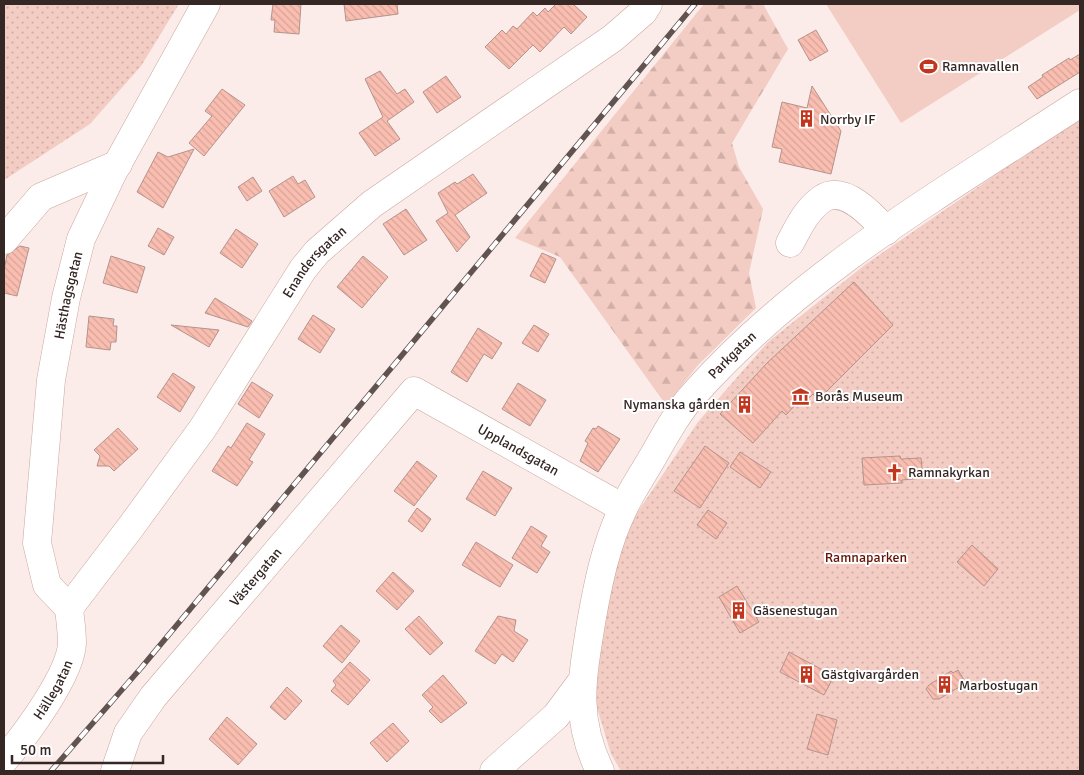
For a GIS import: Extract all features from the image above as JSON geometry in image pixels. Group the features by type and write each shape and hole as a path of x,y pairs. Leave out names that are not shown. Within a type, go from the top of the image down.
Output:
{"street":[{"name":"Hästhagsgatan","path":"69,608 47,585 37,543 51,380 66,298 82,239 118,164 206,4"},
{"name":"Enandersgatan","path":"69,608 203,428 304,269 317,252 372,204 612,38 643,12 648,4"},
{"name":"Parkgatan","path":"600,771 591,753 581,714 582,681 599,578 623,508 666,434 693,394 757,330 831,271 886,231 1080,103"},
{"path":"4,240 41,198 118,164"},
{"path":"790,243 813,207 822,198 831,195 842,196 861,207 874,217 886,231"},
{"name":"Upplandsgatan","path":"414,391 623,508"},
{"name":"Västergatan","path":"115,771 128,733 153,697 414,391"},
{"name":"Hällegatan","path":"4,760 43,708 60,679 72,644 69,608"},
{"path":"494,771 556,716 582,681"}],"green space":[{"path":"4,4 179,4 141,66 90,124 4,180"},
{"path":"704,4 763,4 788,49 732,143 739,167 763,209 749,273 756,308 699,364 666,405 560,257 515,238"},
{"name":"Ramnavallen","path":"826,4 1080,4 1080,10 901,123"},
{"name":"Ramnaparken","path":"1080,117 1080,771 621,771 611,754 591,688 612,570 635,516 698,422 768,342 866,264"}],"building":[{"path":"273,4 301,4 299,34 274,32 275,20 271,20"},
{"path":"344,4 397,4 398,14 346,21"},
{"path":"556,4 573,4 587,17 571,34 564,27 540,52 533,45 509,69 485,47 502,30 506,34 513,26 517,29 533,12 537,16 545,8 548,12"},
{"path":"816,30 828,51 810,61 798,40"},
{"path":"1080,54 1080,72 1037,99 1028,87 1043,77 1042,75 1069,58 1070,60"},
{"path":"380,71 397,94 405,89 414,102 387,121 400,139 375,156 359,133 383,117 365,79"},
{"path":"446,76 461,97 437,113 423,92"},
{"name":"Norrby IF","path":"812,86 841,131 831,174 779,162 782,149 772,147 782,102 807,108"},
{"path":"222,89 245,105 204,156 189,143 212,116 205,111"},
{"path":"194,149 163,208 137,192 158,152 168,157"},
{"path":"473,174 487,193 455,215 470,237 457,252 436,221 448,213 438,193 455,182 457,184"},
{"path":"293,176 298,184 305,180 315,197 284,217 269,191"},
{"path":"253,177 262,191 247,201 238,187"},
{"path":"406,209 427,240 404,255 383,224"},
{"path":"158,228 174,237 164,255 148,246"},
{"path":"236,229 258,244 242,268 220,253"},
{"path":"20,246 29,248 17,296 4,293 4,270 7,255"},
{"path":"542,253 556,259 545,283 530,276"},
{"path":"111,256 145,267 137,293 103,283"},
{"path":"363,256 388,277 362,308 337,287"},
{"path":"854,282 893,325 818,400 813,394 801,406 797,403 786,415 782,411 753,443 720,414 767,363"},
{"path":"215,298 252,321 248,327 205,313"},
{"path":"313,315 335,329 320,353 298,339"},
{"path":"89,316 114,319 113,326 117,326 116,342 111,342 110,350 86,347"},
{"path":"171,325 219,330 209,347"},
{"path":"534,325 549,334 538,352 522,343"},
{"path":"478,328 502,343 492,359 484,354 467,382 451,372"},
{"path":"173,373 195,387 180,412 157,397"},
{"path":"252,382 273,395 259,418 238,404"},
{"path":"518,383 546,400 530,426 502,409"},
{"path":"247,423 265,434 249,460 253,462 237,486 212,471 228,446 231,448"},
{"path":"598,426 620,439 598,472 580,461 588,443 585,441 593,428 596,429"},
{"path":"118,428 138,449 114,471 109,466 97,466 100,456 94,450"},
{"path":"705,446 729,463 700,508 674,491"},
{"path":"740,452 771,472 760,488 730,467"},
{"name":"Ramnakyrkan","path":"900,456 901,459 921,458 923,478 902,480 902,483 864,485 862,458"},
{"path":"417,461 437,476 414,506 394,491"},
{"path":"483,471 512,488 495,516 466,499"},
{"path":"417,508 431,519 422,532 408,521"},
{"path":"708,510 727,523 716,539 697,525"},
{"path":"531,526 547,536 541,546 550,552 537,573 512,558"},
{"path":"476,542 513,565 500,587 462,565"},
{"path":"972,545 998,569 984,586 957,562"},
{"path":"393,572 414,591 397,610 376,591"},
{"name":"Gäsenestugan","path":"737,586 759,622 740,633 719,597"},
{"path":"419,616 443,643 430,655 405,629"},
{"path":"498,616 516,620 514,631 528,640 513,662 502,654 495,664 475,651"},
{"path":"341,625 360,641 342,663 323,646"},
{"name":"Gästgivargården","path":"789,652 834,676 824,695 780,672"},
{"path":"350,662 370,680 348,705 331,691 336,685 333,681"},
{"name":"Marbostugan","path":"958,670 966,683 939,699 933,699 926,689 929,685 951,671 953,673"},
{"path":"443,675 467,703 441,723 429,711 433,707 422,695"},
{"path":"287,687 302,701 285,720 270,707"},
{"path":"817,714 837,720 828,755 807,749"},
{"path":"227,717 257,744 238,765 209,739"},
{"path":"393,723 409,741 387,762 370,743"}],"railway":[{"path":"51,771 141,668 695,4"}],"place":[{"name":"Ramnavallen","path":"928,66"},
{"name":"Norrby IF","path":"806,119"},
{"name":"Borås Museum","path":"801,396"},
{"name":"Nymanska gården","path":"744,404"},
{"name":"Ramnakyrkan","path":"894,472"},
{"name":"Gäsenestugan","path":"739,610"},
{"name":"Gästgivargården","path":"807,674"},
{"name":"Marbostugan","path":"945,685"}]}
